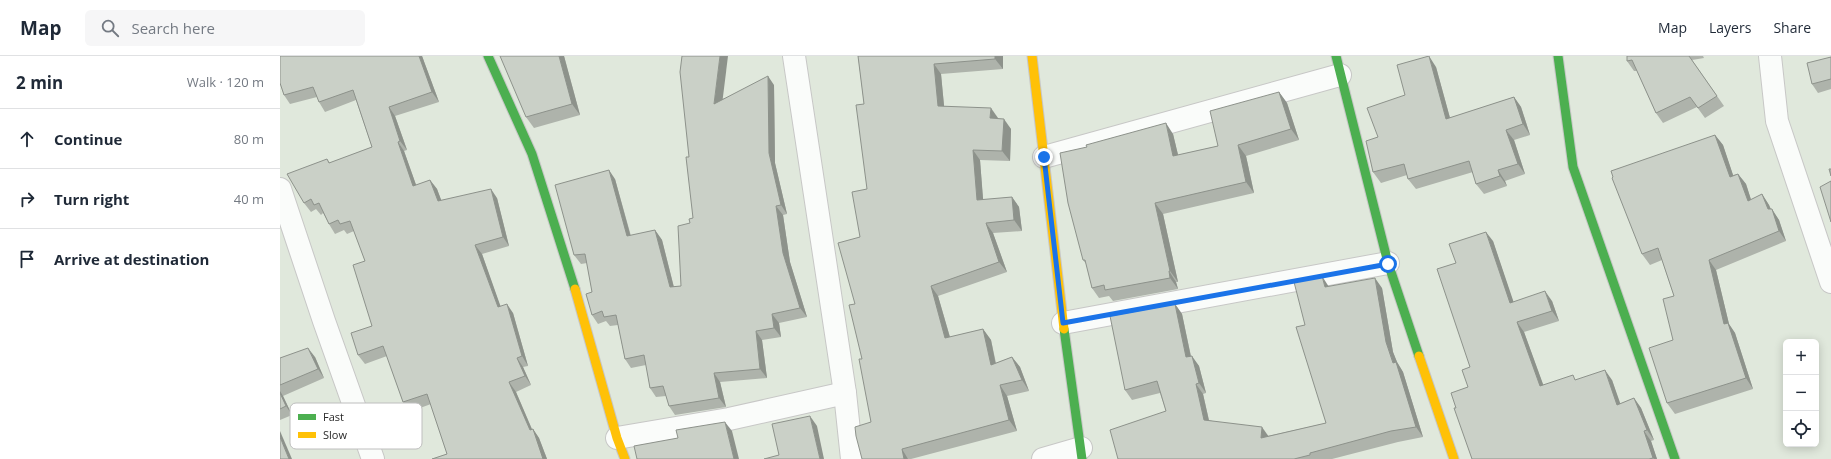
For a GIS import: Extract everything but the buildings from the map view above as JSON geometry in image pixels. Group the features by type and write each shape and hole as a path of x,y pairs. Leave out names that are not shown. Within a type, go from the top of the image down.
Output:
{"street":[{"path":"488,56 532,154 572,278 624,459"},
{"path":"794,56 845,393 852,459"},
{"path":"1032,56 1063,323 1081,454 1043,459"},
{"path":"1558,56 1573,167 1675,459"},
{"path":"1770,56 1777,121 1831,282"},
{"path":"1044,157 1338,66 1388,264 1454,459"},
{"path":"280,189 353,403"},
{"path":"1063,323 1388,264"},
{"path":"617,438 729,419 845,393"},
{"path":"369,449 373,459"}],"traffic: fast":[{"path":"488,56 532,154 575,289"},
{"path":"1336,56 1388,263 1419,356"},
{"path":"1558,56 1573,167 1675,459"},
{"path":"1064,329 1082,459"}],"traffic: slow":[{"path":"1032,56 1064,329"},
{"path":"575,289 617,438 625,459"},
{"path":"1419,356 1454,459"}],"route":[{"path":"1044,157 1063,323 1388,264"}]}
